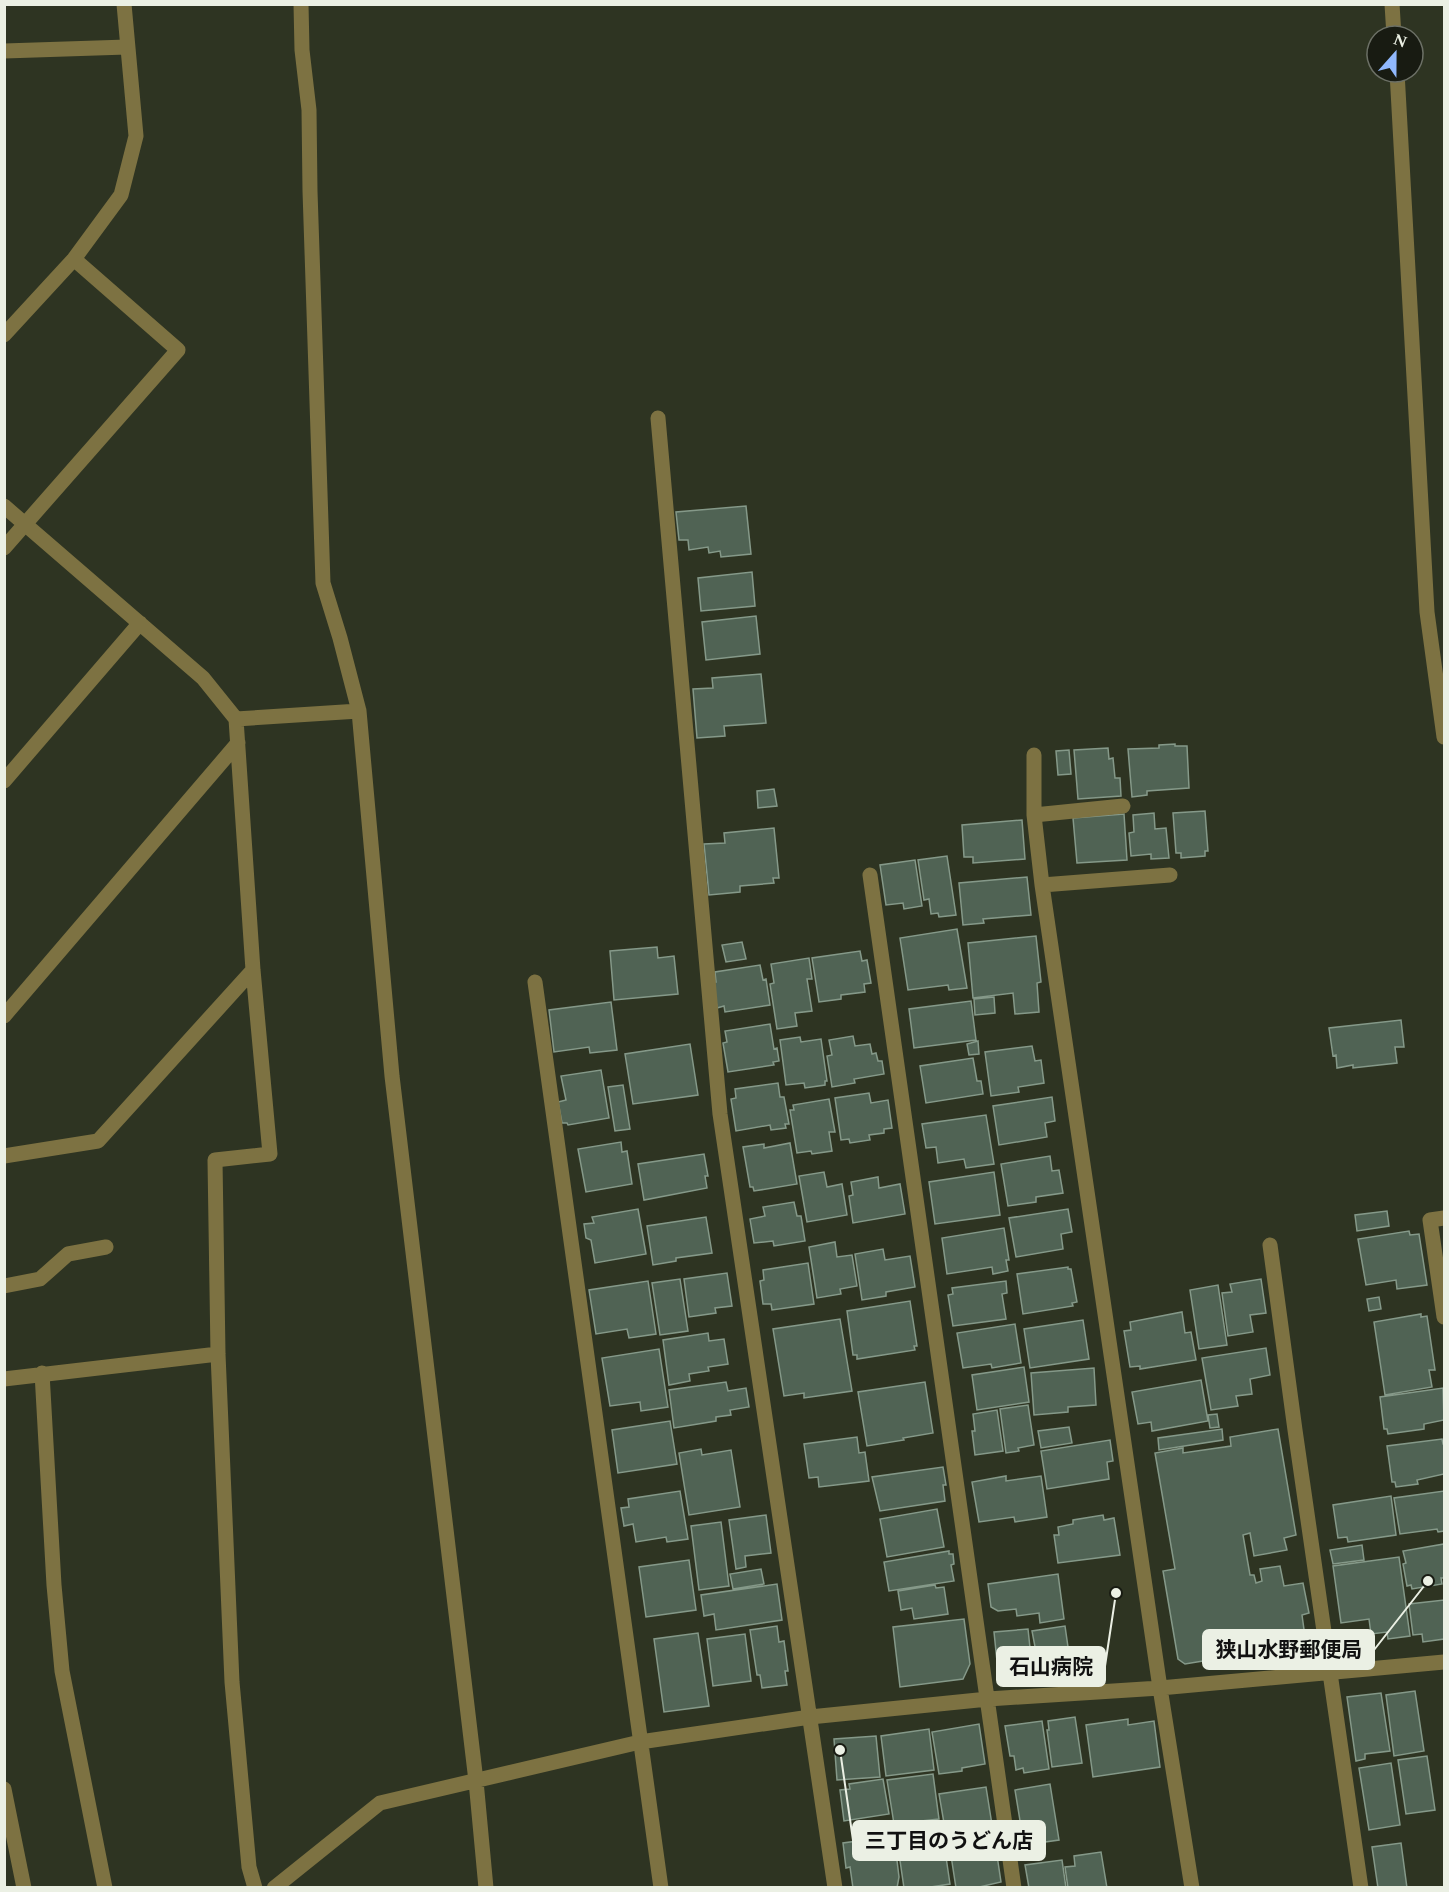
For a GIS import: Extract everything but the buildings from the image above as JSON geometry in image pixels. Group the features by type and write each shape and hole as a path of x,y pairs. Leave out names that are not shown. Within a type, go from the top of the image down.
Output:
{"street":[{"path":"4,335 74,259 121,195 136,136 124,4"},
{"path":"302,4 302,50 309,110 323,583 359,711 392,1076 476,1781 486,1887"},
{"path":"1392,4 1393,24"},
{"path":"4,51 128,47"},
{"path":"1397,84 1427,612 1444,737"},
{"path":"4,548 178,350 74,259"},
{"path":"658,418 720,1113 835,1887"},
{"path":"4,506 203,678 236,719 253,970 270,1154 215,1160 218,1354 232,1682 249,1866 255,1887"},
{"path":"4,781 140,623"},
{"path":"236,719 359,711"},
{"path":"4,1016 238,743"},
{"path":"1034,755 1034,815 1042,885 1160,1688 1192,1887"},
{"path":"1034,815 1123,806"},
{"path":"870,875 1014,1887"},
{"path":"1042,885 1170,875"},
{"path":"4,1156 98,1141 253,970"},
{"path":"535,982 661,1887"},
{"path":"1444,1218 1430,1220 1444,1317"},
{"path":"1270,1245 1361,1887"},
{"path":"4,1286 40,1279 69,1254 106,1247"},
{"path":"4,1379 218,1354"},
{"path":"42,1373 54,1585 62,1671 105,1887"},
{"path":"274,1887 380,1803 640,1742 810,1717 1444,1662"},
{"path":"4,1790 24,1887"}],"place":[{"name":"狭山水野郵便局","path":"1428,1581"},
{"name":"石山病院","path":"1116,1593"},
{"name":"三丁目のうどん店","path":"840,1750"}]}
